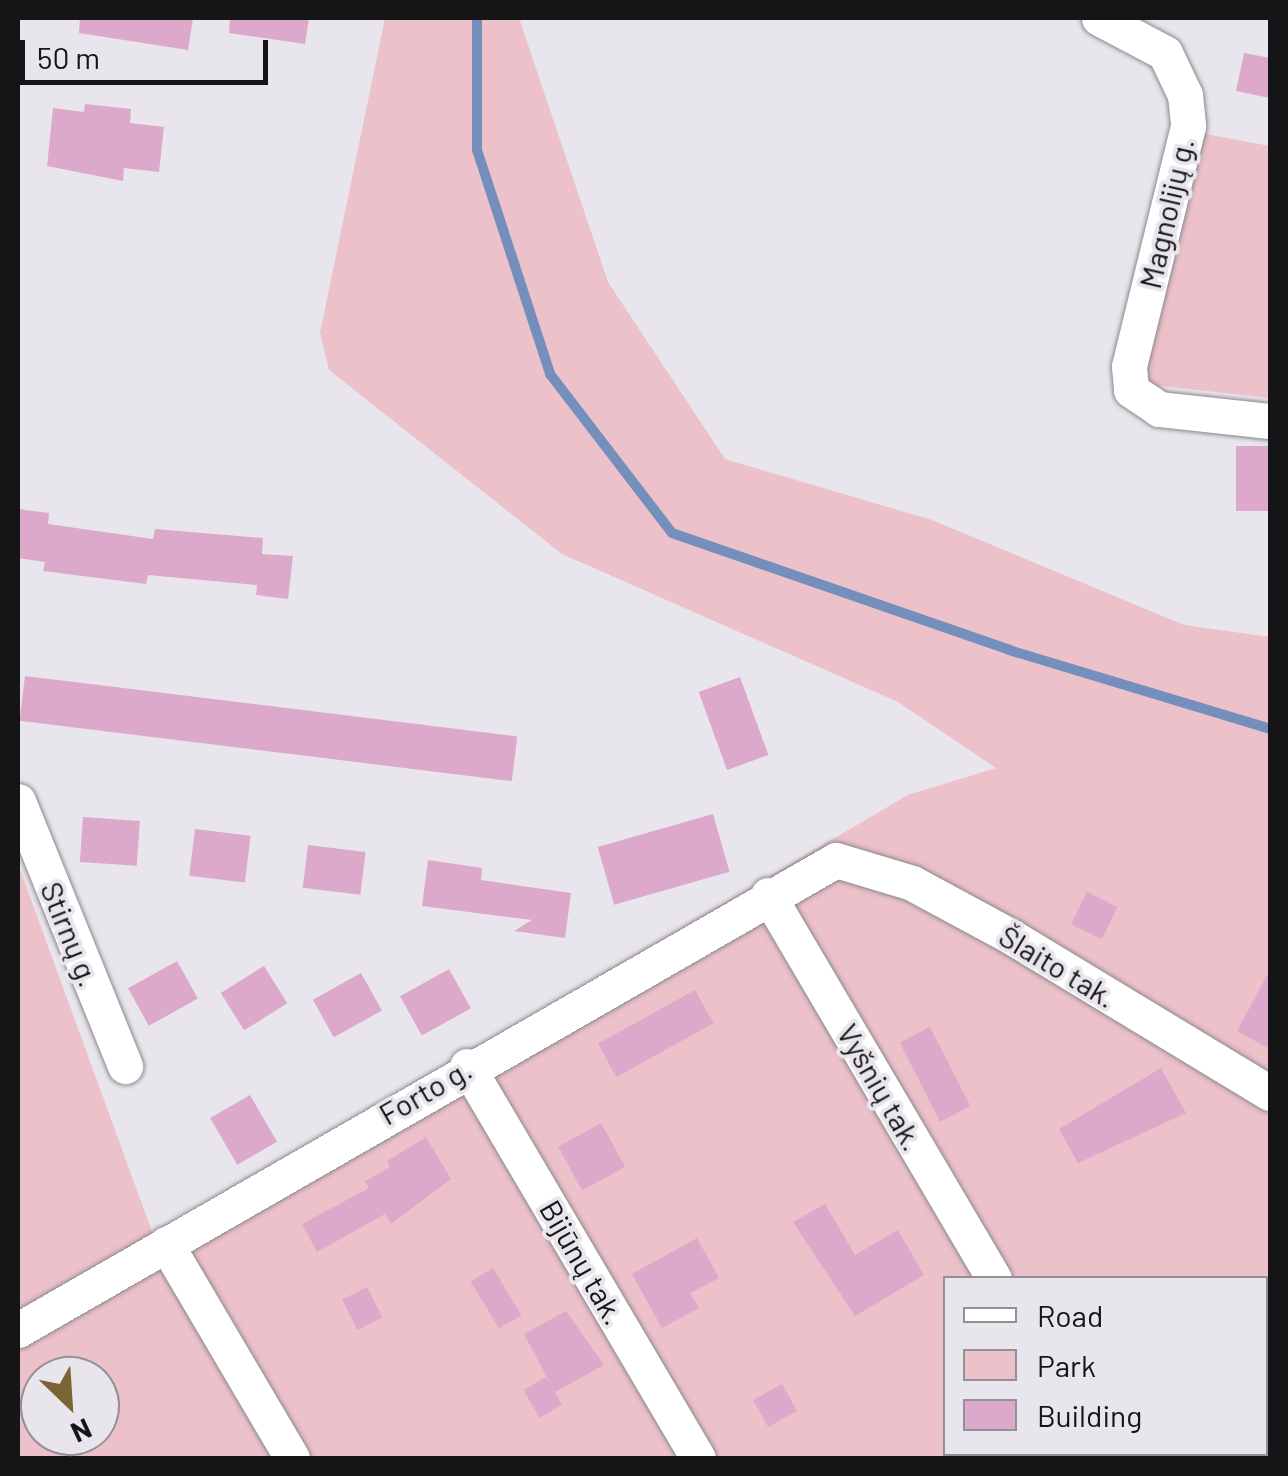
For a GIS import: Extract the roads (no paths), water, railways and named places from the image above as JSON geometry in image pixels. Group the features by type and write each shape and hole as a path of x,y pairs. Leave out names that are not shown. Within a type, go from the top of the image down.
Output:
{"street":[{"name":"Magnolijų g.","path":"1100,18 1165,54 1185,94 1188,126 1128,366 1131,390 1159,409 1270,421"},
{"name":"Stirnų g.","path":"18,802 125,1066"},
{"name":"Forto g.","path":"18,1330 467,1066 836,860"},
{"name":"Šlaito tak.","path":"836,860 912,883 979,919 1270,1094"},
{"name":"Vyšnių tak.","path":"768,895 993,1276"},
{"name":"Bijūnų tak.","path":"467,1066 698,1458"},
{"path":"166,1244 292,1458"}],"waterway":[{"path":"477,18 477,150 550,374 672,533 1009,650 1270,729"}]}
